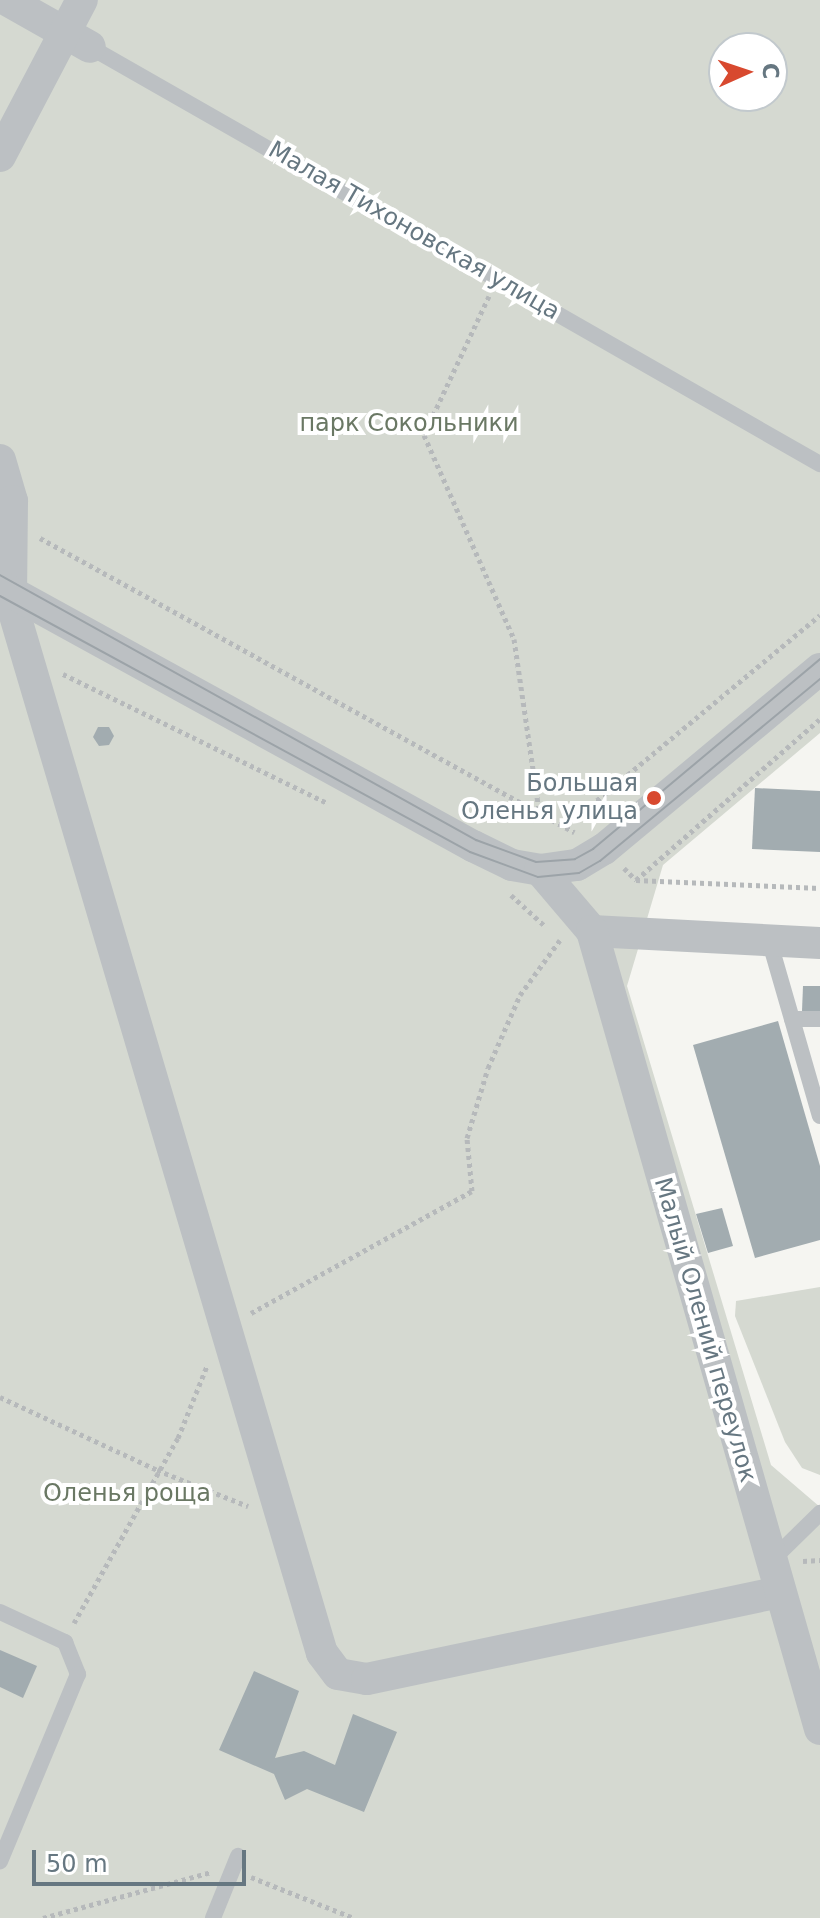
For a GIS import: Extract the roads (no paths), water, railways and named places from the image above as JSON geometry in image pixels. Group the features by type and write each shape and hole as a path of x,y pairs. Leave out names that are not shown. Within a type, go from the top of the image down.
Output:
{"street":[{"name":"Малая Тихоновская улица","path":"7,0 78,40"},
{"path":"0,156 78,40 82,0"},
{"path":"0,460 13,523 5,589 322,1653 338,1674 367,1679 775,1577"},
{"path":"5,589 473,846 540,870 577,865 604,849 820,669"},
{"path":"540,870 592,931 770,943 820,943"},
{"name":"Малый Олений переулок","path":"592,931 820,1729"}],"lane":[{"name":"Малая Тихоновская улица","path":"78,40 820,464"},
{"path":"770,943 820,1116"},
{"path":"792,1019 820,1019"},
{"path":"775,1577 820,1513"},
{"path":"0,1612 65,1642 78,1674 0,1861"},
{"path":"213,1918 236,1863"}],"tram line":[{"path":"0,575 476,840 536,862 575,859 593,849 820,659"},
{"path":"0,596 470,852 538,877 579,873 600,861 820,679"}],"place":[{"name":"Большая Оленья улица","path":"654,798"}],"park label":[{"name":"парк Сокольники","path":"409,424"},
{"name":"Оленья роща","path":"127,1494"}]}
